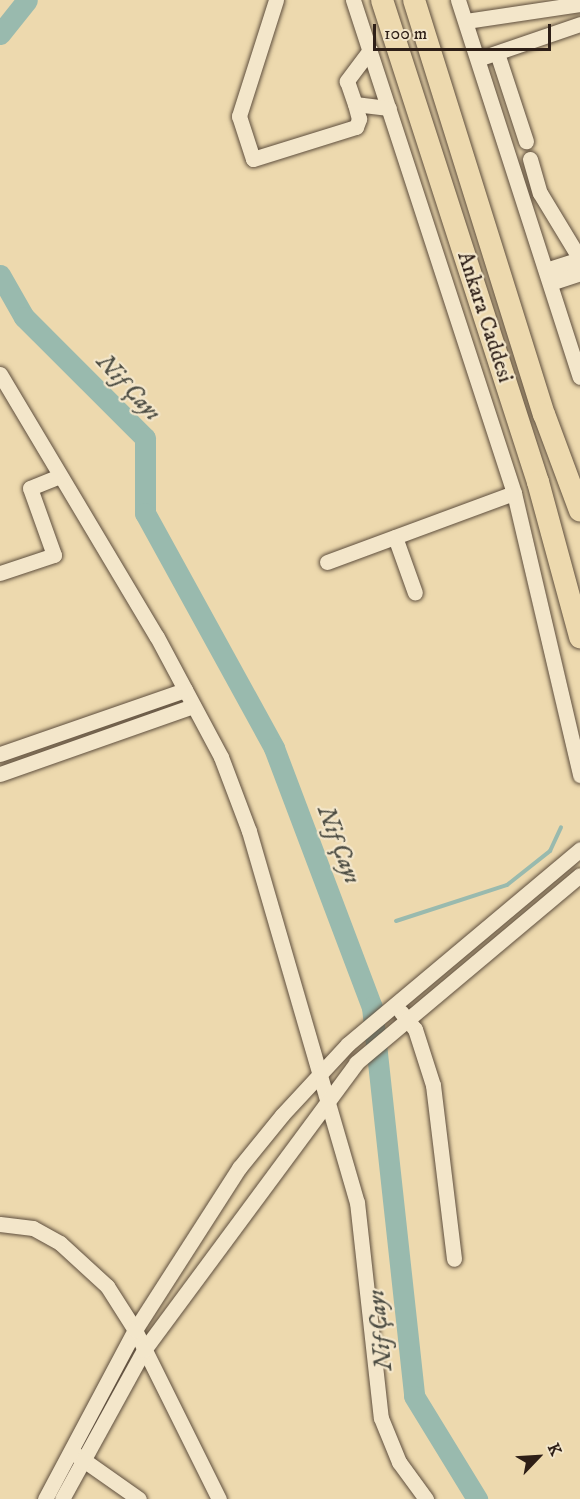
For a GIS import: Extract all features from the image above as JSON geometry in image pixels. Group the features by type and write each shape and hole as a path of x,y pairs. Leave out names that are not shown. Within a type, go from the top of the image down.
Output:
{"highway":[{"name":"Ankara Caddesi","path":"382,0 535,471 580,638"},
{"name":"Ankara Caddesi","path":"414,0 544,414 580,511"}],"street":[{"path":"276,0 239,116 253,159 356,127 359,119 347,81 370,50"},
{"path":"353,0 514,492 580,775"},
{"path":"459,0 580,373"},
{"path":"465,21 580,4"},
{"path":"478,59 580,24"},
{"path":"497,53 526,141"},
{"path":"355,104 389,108"},
{"path":"530,159 540,193 580,259 548,277"},
{"path":"548,277 580,273"},
{"path":"0,374 185,690 220,757 249,831 317,1076 357,1202 381,1418 399,1462 426,1499"},
{"path":"0,573 54,555 30,488 60,476"},
{"path":"327,562 514,492"},
{"path":"395,537 415,593"},
{"path":"0,754 185,690"},
{"path":"0,774 193,706"},
{"path":"45,1499 135,1330 239,1168 317,1076 348,1044 580,849"},
{"path":"62,1499 144,1350 325,1101 356,1063 580,875"},
{"path":"390,1009 407,1020 424,1050 433,1085 454,1259"},
{"path":"0,1224 33,1228 60,1243 107,1286 135,1330 219,1499"},
{"path":"70,1451 139,1499"}],"waterway":[{"name":"Nif Çayı","path":"0,34 27,0"},
{"name":"Nif Çayı","path":"0,275 24,317 145,438 145,513 274,748 372,1007 414,1396 477,1499"},
{"path":"396,921 507,885 550,851 561,827"}]}
